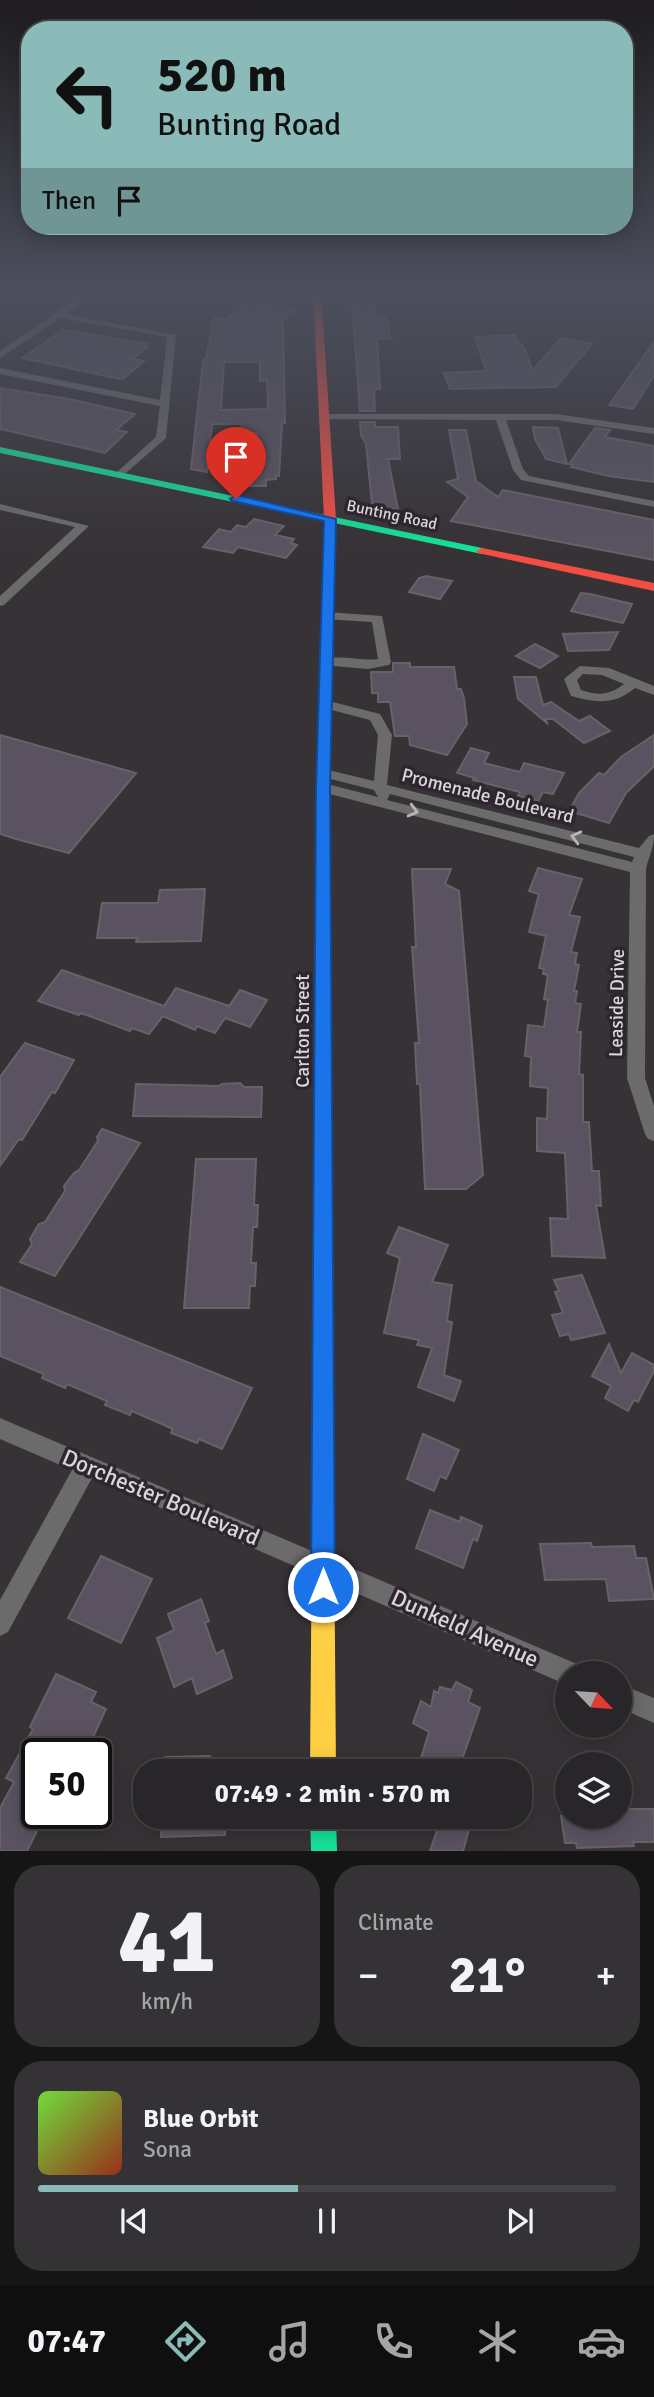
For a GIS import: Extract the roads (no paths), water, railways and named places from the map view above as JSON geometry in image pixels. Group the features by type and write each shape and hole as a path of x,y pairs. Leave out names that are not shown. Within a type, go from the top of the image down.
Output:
{"main road":[{"name":"Carlton Street","path":"322,377 330,519 323,780 323,1759"},
{"name":"Bunting Road","path":"0,450 654,587"},
{"path":"255,503 309,502 318,497 328,480"},
{"path":"329,554 343,538 360,532 391,532"},
{"path":"323,1829 324,1851"}],"street":[{"path":"32,377 166,404"},
{"path":"120,475 161,438 168,377"},
{"path":"325,417 583,419 654,431"},
{"path":"500,417 518,470 525,478 534,482 654,504"},
{"path":"0,507 83,526 0,602"},
{"path":"326,662 368,665 385,662 378,619 327,616"},
{"path":"633,683 654,691"},
{"path":"326,704 375,718 386,735 380,787 388,804"},
{"name":"Promenade Boulevard","path":"323,780 380,787 640,862"},
{"name":"Promenade Boulevard","path":"323,780 388,804 640,862"},
{"path":"640,862 654,839"},
{"name":"Leaside Drive","path":"640,862 636,1078 654,1134"},
{"name":"Dorchester Boulevard","path":"0,1428 323,1565"},
{"path":"0,1624 87,1465"},
{"name":"Dunkeld Avenue","path":"323,1565 555,1667"},
{"path":"632,1701 654,1711"}]}
